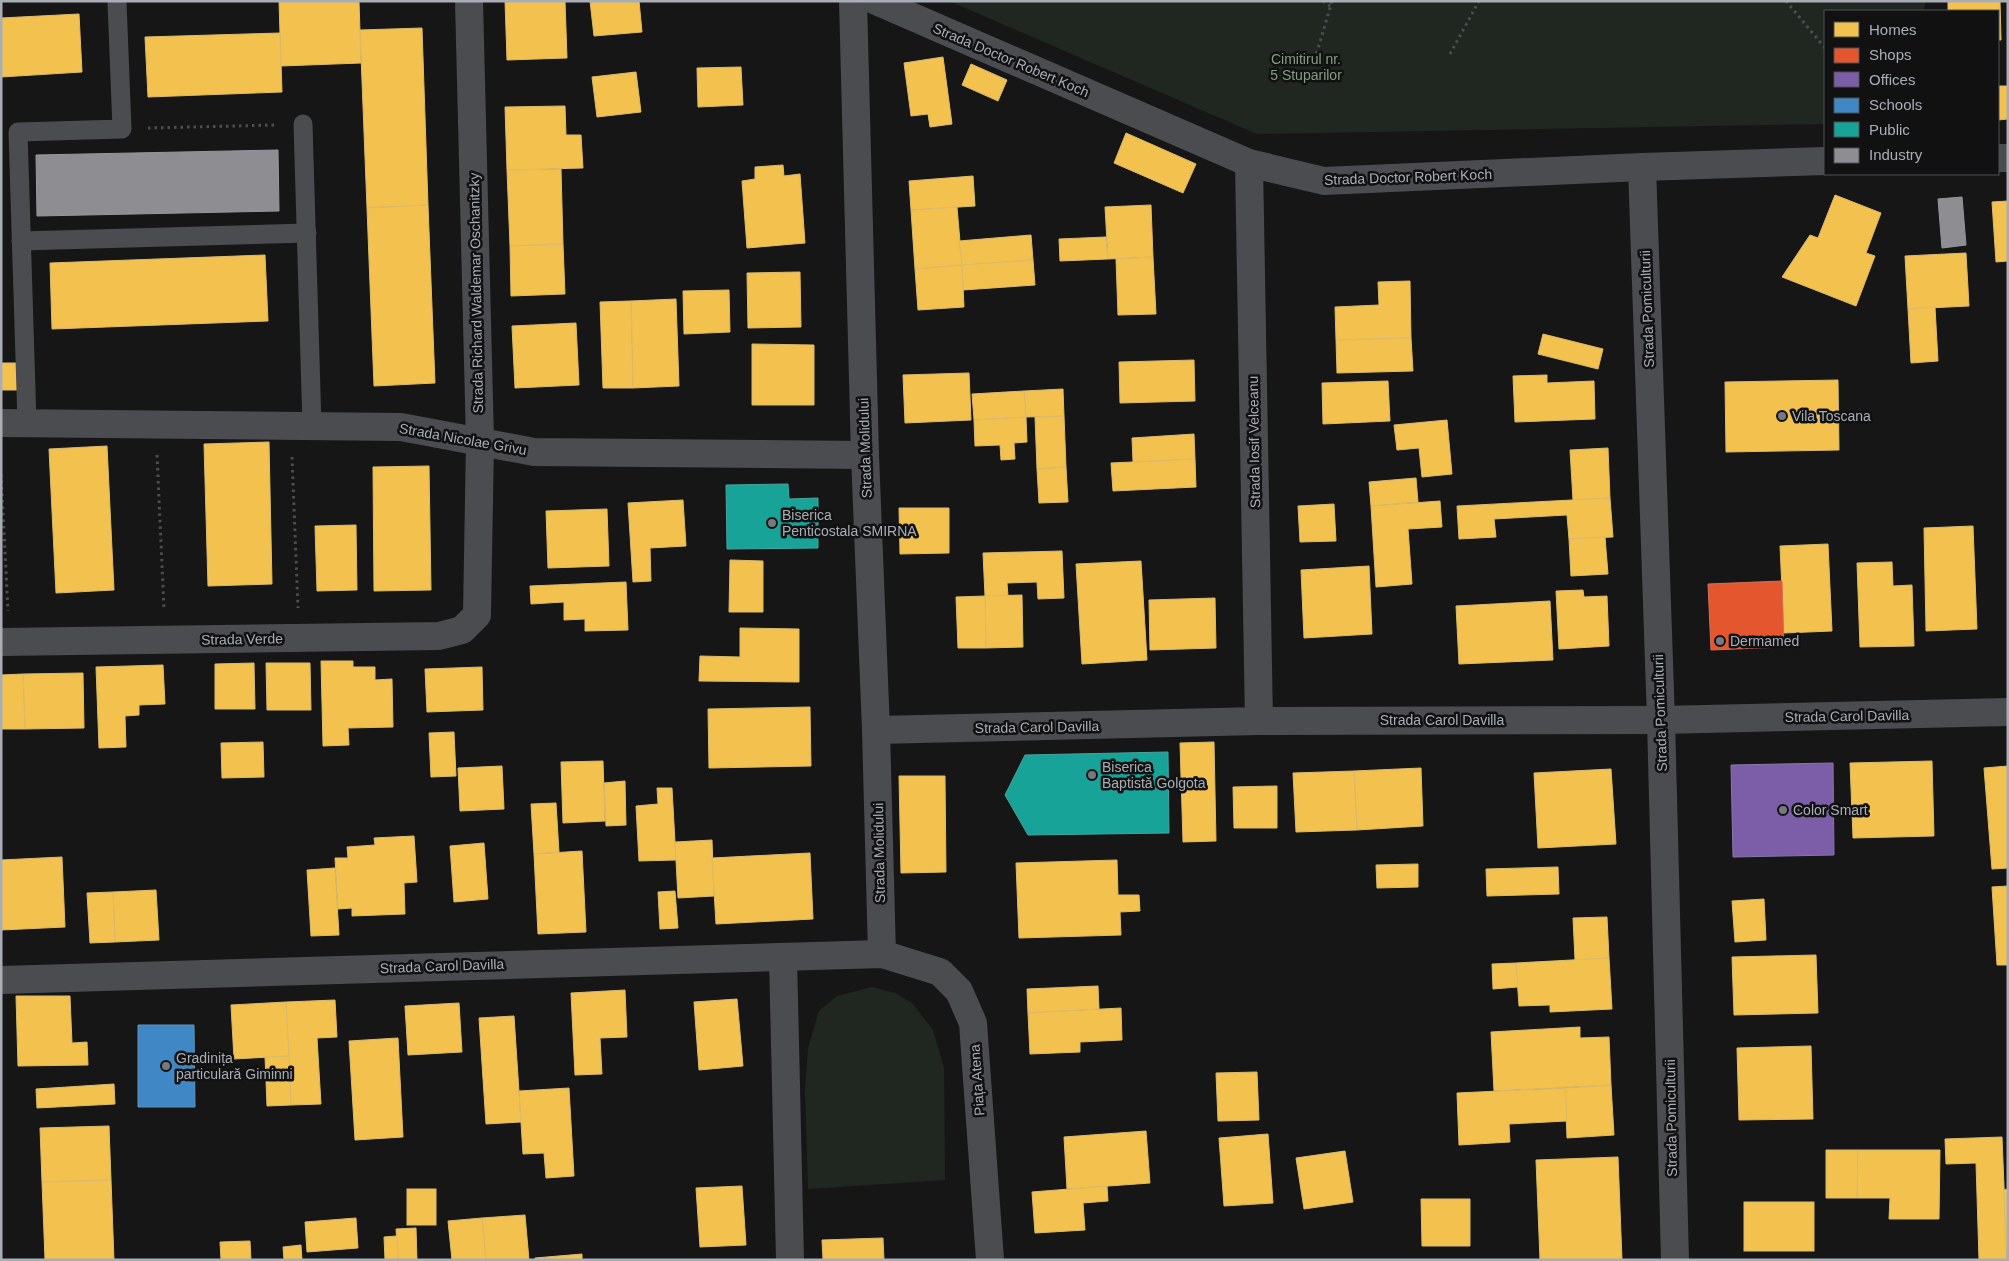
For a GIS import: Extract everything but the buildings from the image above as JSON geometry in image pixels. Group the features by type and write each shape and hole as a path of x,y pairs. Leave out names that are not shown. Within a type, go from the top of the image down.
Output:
{"street":[{"name":"Strada Richard Waldemar Oschanitzky","path":"469,1 480,441 476,616"},
{"name":"Strada Molidului","path":"853,1 865,455 876,730 882,954"},
{"name":"Strada Doctor Robert Koch","path":"876,1 1249,163 1324,182 1642,167 1824,161"},
{"name":"Strada Iosif Velceanu","path":"1249,163 1259,721"},
{"name":"Strada Pomiculturii","path":"1642,167 1661,720 1675,1260"},
{"name":"Strada Nicolae Grivu","path":"14,423 401,427 534,452 865,455"},
{"name":"Strada Verde","path":"5,642 439,636 462,630 476,616"},
{"name":"Strada Carol Davilla","path":"876,730 1259,721 1661,720 2008,712"},
{"name":"Strada Carol Davilla","path":"1,980 882,954"},
{"name":"Piața Atena","path":"882,954 940,972 959,991 973,1023 990,1260"},
{"path":"783,957 790,1260"}],"lane":[{"path":"14,423 21,241 18,132 122,129 117,2"},
{"path":"301,426 306,234 303,124"},
{"path":"21,241 306,234"}],"path":[{"path":"1322,1 1330,6"},
{"path":"1313,66 1332,1"},
{"path":"1450,54 1479,1"},
{"path":"1786,1 1824,47"},
{"path":"122,129 303,124"},
{"path":"156,425 165,640"},
{"path":"299,638 301,426"},
{"path":"1,474 5,642"}],"green space":[{"name":"Cimitirul nr. 5 Stuparilor","path":"949,1 1926,1 1923,10 1824,10 1824,124 1257,134"},
{"path":"872,987 895,993 912,1003 933,1030 944,1068 945,1180 808,1189 805,1091 808,1048 819,1011 837,996"}],"place":[{"name":"Vila Toscana","path":"1782,416"},
{"name":"Biserica Penticostala SMIRNA","path":"772,523"},
{"name":"Dermamed","path":"1720,641"},
{"name":"Biserica Baptistă Golgota","path":"1092,775"},
{"name":"Color Smart","path":"1783,810"},
{"name":"Gradinița particulară Giminni","path":"166,1066"}]}
